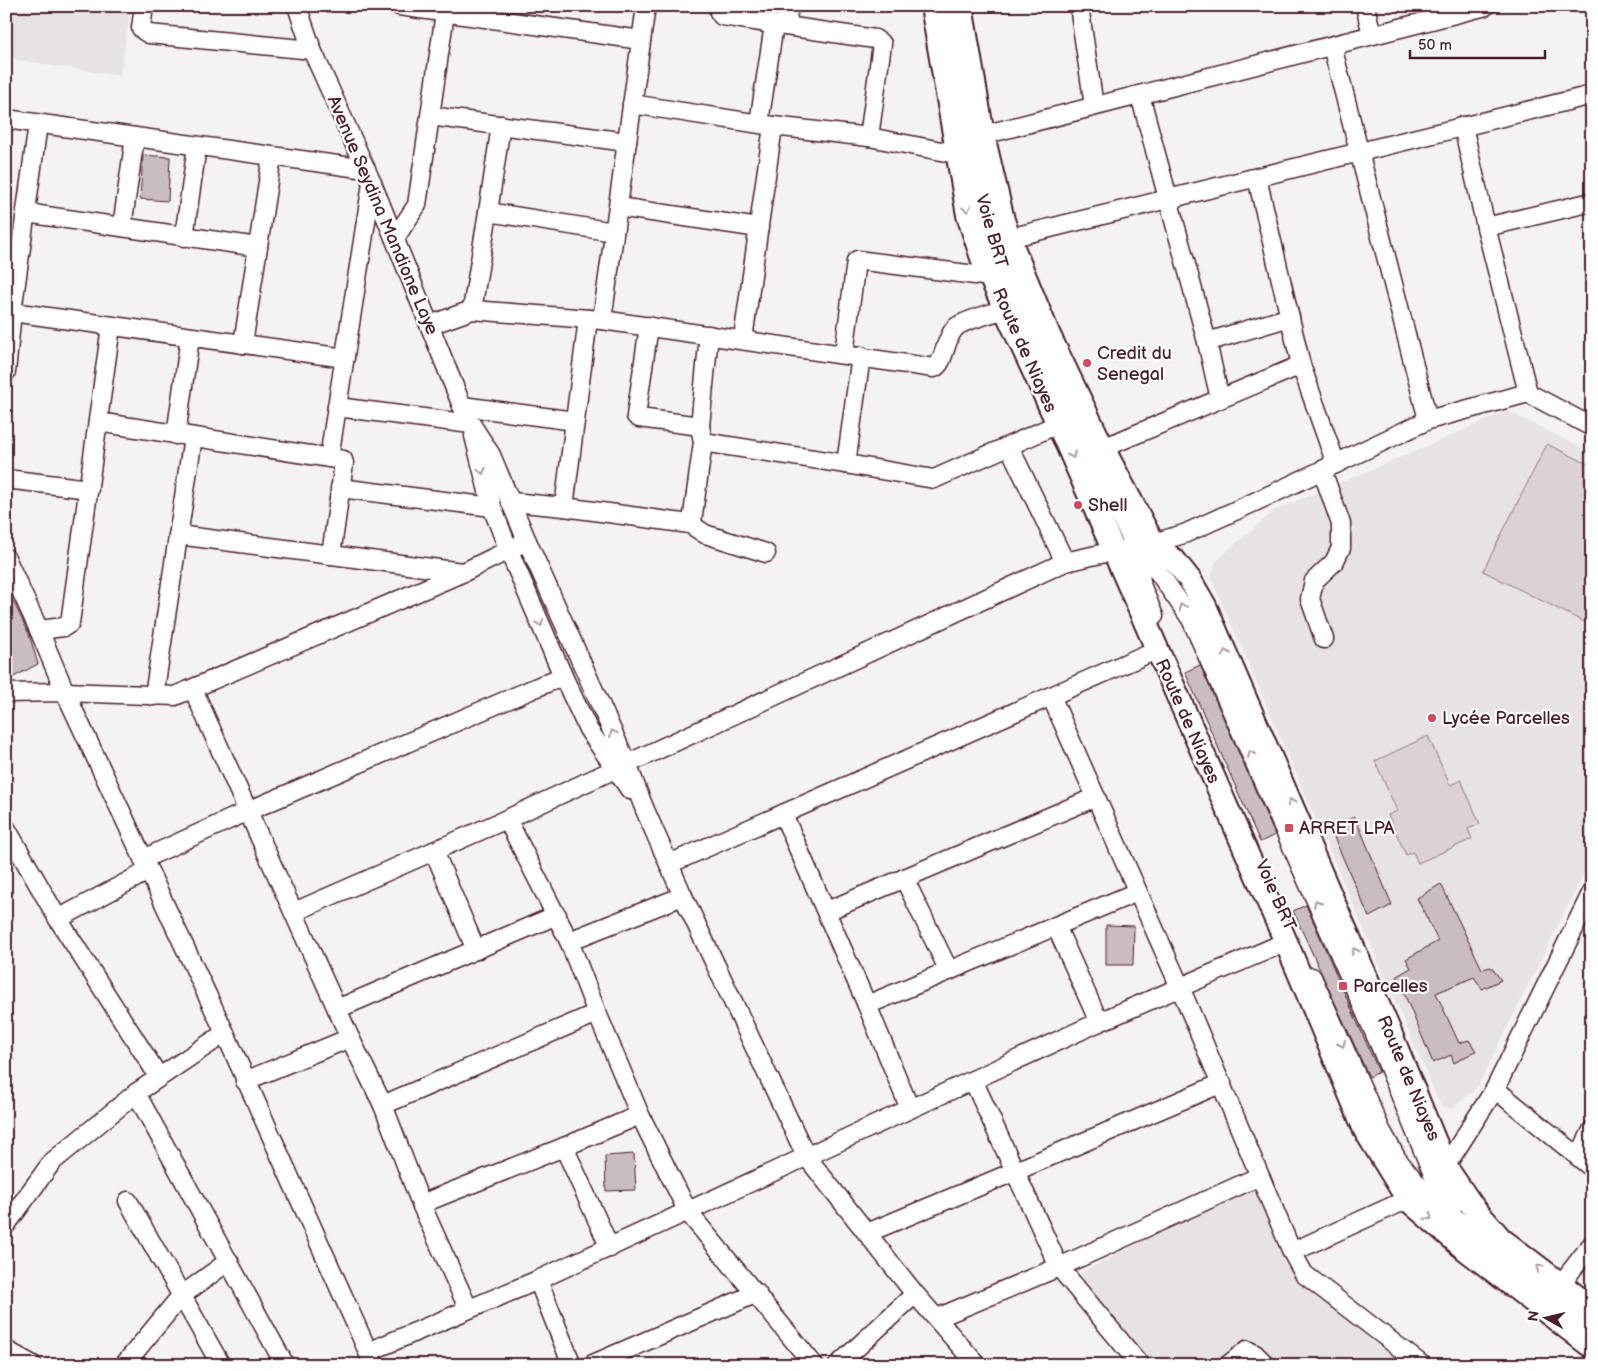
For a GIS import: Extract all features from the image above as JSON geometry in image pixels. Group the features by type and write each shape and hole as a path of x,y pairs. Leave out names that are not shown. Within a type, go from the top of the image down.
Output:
{"main road":[{"name":"Route de Niayes","path":"932,6 968,215 983,260 1058,424 1286,942 1365,1130 1428,1184 1476,1211 1501,1239 1592,1308"},
{"name":"Route de Niayes","path":"961,6 983,135 1009,238 1048,333 1103,448 1144,546 1175,561 1190,580 1213,624 1389,1030 1428,1184 1460,1245 1592,1347"}],"street":[{"path":"144,6 141,28 149,34 312,50"},
{"name":"Avenue Seydina Mandione Laye","path":"297,6 312,50 369,176 471,424"},
{"path":"398,6 641,40"},
{"path":"564,507 575,421 614,232 646,6"},
{"path":"720,6 719,12 722,16 875,39 882,44 869,137"},
{"path":"743,339 759,228 766,125 780,26 789,6"},
{"name":"Voie BRT","path":"947,6 966,124 982,202 995,251 1024,323 1144,546 1142,587 1159,631 1380,1128 1397,1159 1418,1185 1428,1184 1458,1218 1508,1264 1592,1329"},
{"path":"1365,6 1372,35"},
{"path":"1080,7 1094,106"},
{"path":"983,135 1479,7"},
{"path":"395,238 417,205 445,13"},
{"path":"1332,46 1428,420"},
{"path":"1140,94 1207,342 1220,399"},
{"path":"1009,238 1592,95"},
{"path":"632,104 766,125 869,137 957,154"},
{"path":"430,116 627,142"},
{"path":"6,119 272,156 369,176 329,458"},
{"path":"6,372 12,312 10,293 26,213 38,124"},
{"path":"472,310 500,125"},
{"path":"1463,126 1486,227 1528,393"},
{"path":"122,227 135,137"},
{"path":"184,236 197,146"},
{"path":"243,344 272,156"},
{"path":"1257,178 1342,524 1341,548 1334,562 1314,581 1310,599 1324,639"},
{"path":"1486,227 1591,205"},
{"path":"618,207 759,228"},
{"path":"488,212 614,232"},
{"path":"26,213 258,247"},
{"path":"846,464 853,355 856,261 992,277"},
{"path":"430,325 472,310 595,319 934,368 939,366 946,341 956,326 1006,309"},
{"path":"12,312 344,358"},
{"path":"1207,342 1290,318"},
{"path":"39,630 64,627 70,623 110,326"},
{"path":"649,326 636,416 701,434 846,464 934,479 1058,424"},
{"path":"690,524 692,522 701,434 709,335"},
{"path":"154,696 178,535 190,337"},
{"path":"1103,448 1302,364"},
{"path":"294,912 507,818 1065,562 1144,546 1184,534 1428,420 1528,393 1592,427"},
{"path":"337,406 471,424 491,454 621,766 645,810 683,896 806,1156 915,1294 938,1318 977,1365"},
{"path":"462,406 575,421"},
{"path":"98,422 344,461 331,555"},
{"path":"471,424 492,507 563,676 588,729 621,766"},
{"path":"1009,446 1065,562"},
{"path":"6,479 89,489"},
{"path":"340,488 492,507"},
{"path":"512,502 690,524 705,534 766,553"},
{"path":"178,535 464,572"},
{"path":"6,693 65,692 175,696 464,572 526,541"},
{"path":"6,558 65,692 225,1033 371,1358 468,1308 610,1248 1099,1022 1286,942"},
{"path":"669,864 1156,650"},
{"path":"58,919 146,865 248,811 563,676"},
{"path":"193,689 350,1038 383,1105 421,1204 468,1308"},
{"path":"1051,696 1222,1083 1292,1252 1304,1274 1401,1359 1422,1365"},
{"path":"827,911 1096,797"},
{"path":"783,814 868,1005 910,1109"},
{"path":"507,818 569,941 640,1114 688,1212 757,1293 814,1365"},
{"path":"6,828 11,849 159,1077"},
{"path":"434,851 476,950"},
{"path":"904,878 949,971"},
{"path":"868,1005 1137,892"},
{"path":"1292,1252 1428,1184 1495,1090 1592,892"},
{"path":"569,941 683,896"},
{"path":"337,1009 556,915"},
{"path":"1056,926 1099,1022"},
{"path":"383,1105 597,1013"},
{"path":"6,1225 52,1162 136,1093 225,1033"},
{"path":"245,1081 350,1038"},
{"path":"973,1080 1060,1267 1140,1365"},
{"path":"867,1233 1016,1172 1222,1083"},
{"path":"1495,1090 1585,1162 1592,1130"},
{"path":"136,1093 285,1365"},
{"path":"421,1204 564,1147 640,1114"},
{"path":"564,1147 610,1248"},
{"path":"938,1318 1060,1267 1260,1176"},
{"path":"128,1201 221,1365"},
{"path":"1560,1284 1592,1244"},
{"path":"124,1365 181,1296 229,1261"},
{"path":"538,1280 572,1365"},
{"path":"591,1365 757,1293"},
{"path":"838,1365 915,1294"},
{"path":"6,1350 33,1365"},
{"path":"1228,1365 1247,1350 1255,1354 1266,1365"}],"shaded area":[{"path":"6,6 131,6 120,76 6,58"},
{"name":"Lycée Parcelles","path":"1508,411 1592,453 1592,857 1478,1086 1453,1109 1441,1106 1211,578 1216,561 1275,510"},
{"path":"1547,444 1592,466 1592,626 1483,571"},
{"path":"1428,736 1450,785 1461,780 1480,824 1468,829 1472,839 1418,863 1413,852 1406,855 1388,815 1397,811 1375,761"},
{"path":"1251,1187 1260,1190 1298,1281 1396,1353 1394,1362 1391,1365 1152,1365 1079,1279 1082,1272"}],"building":[{"path":"143,155 170,157 168,201 140,199"},
{"path":"6,586 29,634 38,664 6,681"},
{"path":"1200,665 1275,835 1260,842 1185,672"},
{"path":"1355,817 1392,905 1369,917 1329,826"},
{"path":"1441,884 1482,969 1491,967 1501,980 1482,989 1474,977 1436,993 1459,1043 1469,1040 1476,1051 1454,1063 1451,1055 1433,1063 1397,976 1411,968 1406,959 1438,941 1417,898"},
{"path":"1306,905 1379,1072 1369,1077 1293,911"},
{"path":"1106,925 1134,926 1133,965 1106,965"},
{"path":"634,1154 636,1190 606,1191 605,1156"}],"place":[{"name":"Credit du Senegal","path":"1087,363"},
{"name":"Shell","path":"1078,505"},
{"name":"Lycée Parcelles","path":"1432,718"},
{"name":"ARRET LPA","path":"1289,828"},
{"name":"Parcelles","path":"1343,986"}]}
